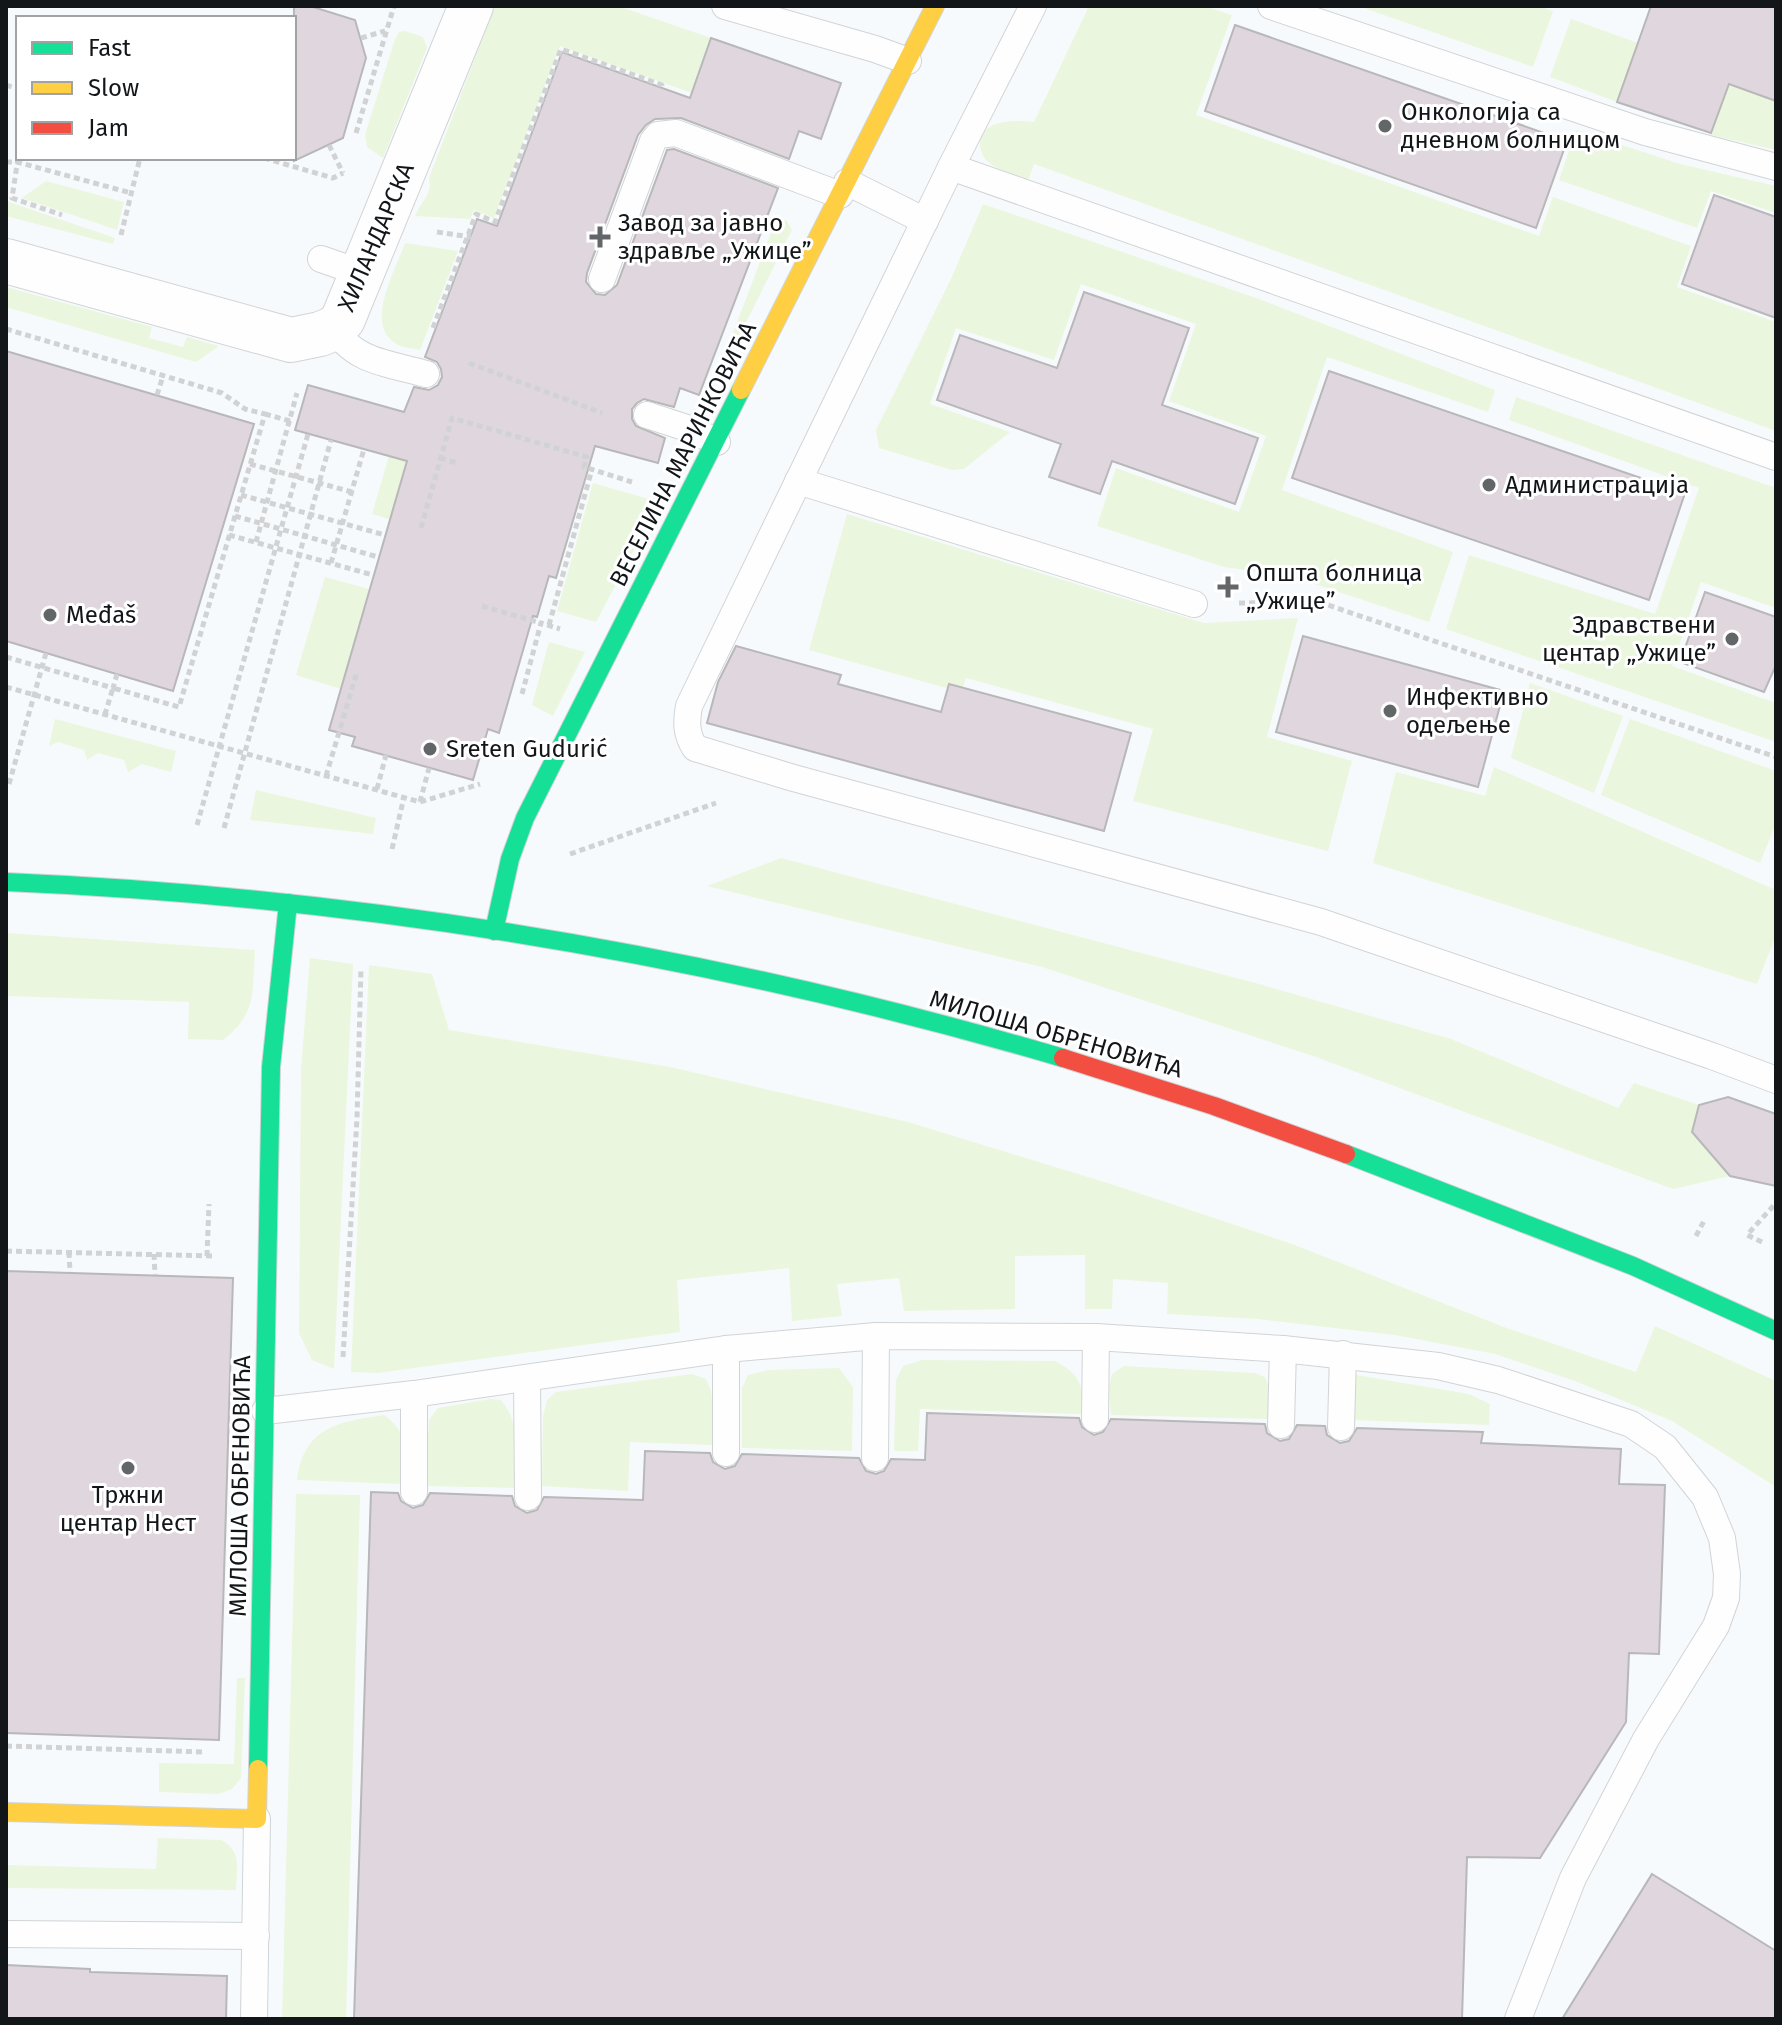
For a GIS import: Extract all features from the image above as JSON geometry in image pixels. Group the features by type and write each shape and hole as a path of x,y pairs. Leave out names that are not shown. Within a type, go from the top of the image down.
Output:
{"street":[{"name":"ХИЛАНДАРСКА","path":"6,261 291,340 335,328 343,319 364,274 471,6"},
{"name":"ВЕСЕЛИНА МАРИНКОВИЋА","path":"494,931 510,859 525,818 935,6"},
{"name":"МИЛОША ОБРЕНОВИЋА","path":"6,882 214,895 494,931 657,959 939,1023 1065,1058 1367,1161 1773,1323"},
{"name":"МИЛОША ОБРЕНОВИЋА","path":"257,1819 271,1067 288,903"},
{"path":"6,1812 257,1819"}],"lane":[{"path":"725,6 908,61"},
{"path":"1033,6 951,167 689,706 686,721 695,748 790,777 1321,922 1776,1080"},
{"path":"1271,6 1645,132 1776,167"},
{"path":"602,279 653,141 658,135 676,133 844,188 925,221"},
{"path":"951,167 1776,457"},
{"path":"321,259 364,274"},
{"path":"335,328 348,348 359,355 426,374"},
{"path":"647,415 693,430 717,442"},
{"path":"798,481 1194,604"},
{"path":"265,1411 414,1394 726,1349 876,1336 1096,1337 1343,1354 1438,1366 1498,1380 1631,1424 1665,1447 1705,1497 1722,1538 1727,1574 1726,1598 1716,1626 1646,1739 1573,1878 1518,2019"},
{"path":"875,1458 876,1336"},
{"path":"1095,1419 1096,1337"},
{"path":"726,1349 726,1453"},
{"path":"1281,1425 1283,1349"},
{"path":"1341,1427 1343,1354"},
{"path":"527,1378 528,1497"},
{"path":"414,1394 414,1492"},
{"path":"254,2019 257,1819"},
{"path":"6,1934 256,1936"}],"path":[{"path":"361,113 394,6"},
{"path":"361,38 386,31"},
{"path":"431,331 476,214 495,222 561,49 662,85 676,133"},
{"path":"329,145 338,164"},
{"path":"6,162 18,160 131,193"},
{"path":"12,195 18,160"},
{"path":"116,234 121,235 139,160"},
{"path":"274,160 333,178 343,173"},
{"path":"6,329 222,393 245,409 290,421"},
{"path":"469,362 641,428 647,415"},
{"path":"157,395 163,376"},
{"path":"6,657 179,707 265,414"},
{"path":"421,528 452,418 587,457 584,467 642,485"},
{"path":"256,542 288,429"},
{"path":"197,825 308,434"},
{"path":"224,828 331,440"},
{"path":"331,563 364,449"},
{"path":"440,458 457,463"},
{"path":"250,464 352,492"},
{"path":"482,606 551,626 592,469"},
{"path":"241,495 385,535"},
{"path":"235,516 378,557"},
{"path":"229,535 373,575"},
{"path":"1194,604 1319,602 1776,757"},
{"path":"534,650 541,623"},
{"path":"9,784 46,653"},
{"path":"326,776 357,672"},
{"path":"105,714 117,674"},
{"path":"6,687 420,802 480,784 495,788"},
{"path":"377,789 386,755"},
{"path":"420,802 429,768"},
{"path":"563,856 790,777"},
{"path":"392,849 404,797"},
{"path":"340,1402 357,1118 361,964"},
{"path":"1762,1242 1747,1235 1776,1203"},
{"path":"207,1256 209,1204"},
{"path":"1695,1238 1705,1219"},
{"path":"6,1251 218,1256"},
{"path":"69,1252 70,1272"},
{"path":"154,1254 155,1275"},
{"path":"6,1746 211,1752"}],"green space":[{"path":"495,6 618,6 711,38 692,93 560,46 494,218 474,210 470,219 415,216 428,194 429,178"},
{"path":"1089,6 1204,6 1232,15 1196,115 1539,236 1553,197 1691,246 1677,287 1776,322 1776,431 1034,164 1028,181 991,164 981,151 982,136 986,130 1001,123 1034,122"},
{"path":"1358,6 1538,6 1553,11 1533,67"},
{"path":"1571,19 1638,43 1617,102 1550,77"},
{"path":"399,32 423,37 427,48 383,158 367,147 365,135 395,39"},
{"path":"1729,84 1776,101 1776,150 1711,135"},
{"path":"1576,130 1680,164 1776,186 1776,213 1711,191 1697,228 1559,180"},
{"path":"46,181 124,202 117,230 22,198"},
{"path":"6,201 115,238 113,244 6,216"},
{"path":"983,204 1259,299 1495,390 1488,412 1327,357 1282,490 1453,552 1429,622 1291,576 1224,567 1097,526 1116,468 1239,512 1266,436 1169,401 1196,324 1081,284 1054,360 956,328 930,404 1010,432 964,469 952,470 879,448 876,430 950,281"},
{"path":"777,217 787,221 792,230 708,399"},
{"path":"405,243 458,251 420,350 395,343 386,334 382,323 385,296"},
{"path":"6,287 152,327 149,338 183,347 187,337 219,346 196,362 6,307"},
{"path":"1516,397 1776,488 1776,608 1701,582 1672,666 1776,703 1776,742 1446,629 1469,555 1655,614 1699,488 1509,420"},
{"path":"389,456 426,466 409,525 372,514"},
{"path":"593,483 659,502 596,622 557,611"},
{"path":"847,514 1204,623 1298,618 1267,737 1352,761 1328,851 1133,801 1153,729 966,678 961,692 809,650"},
{"path":"325,577 369,589 341,689 296,675"},
{"path":"549,642 585,652 553,716 532,705"},
{"path":"1530,683 1623,716 1594,793 1511,758"},
{"path":"55,719 176,751 171,772 142,764 128,772 124,760 98,753 87,760 84,750 58,742 49,746"},
{"path":"1630,719 1776,771 1776,823 1760,863 1601,795"},
{"path":"1494,767 1776,890 1776,935 1757,984 1373,863 1396,772 1485,796"},
{"path":"256,790 376,818 373,834 250,820"},
{"path":"781,858 1259,984 1451,1039 1618,1108 1634,1083 1699,1105 1692,1132 1730,1176 1673,1189 1313,1056 1042,967 707,886"},
{"path":"6,933 255,950 251,1000 242,1020 223,1040 188,1039 189,1002 6,996"},
{"path":"310,958 353,964 334,1369 312,1360 299,1333 301,1069"},
{"path":"369,965 432,974 449,1030 670,1067 908,1122 1292,1244 1504,1327 1636,1372 1655,1326 1776,1381 1776,1487 1672,1421 1575,1381 1495,1354 1395,1335 1258,1319 1167,1314 1168,1283 1113,1279 1112,1309 1085,1309 1085,1255 1015,1256 1015,1309 904,1311 899,1278 837,1284 842,1316 792,1321 789,1268 677,1280 680,1332 377,1373 351,1372"},
{"path":"922,1360 1055,1361 1079,1382 1081,1414 920,1409 918,1451 894,1451 896,1380 903,1366"},
{"path":"1124,1366 1255,1373 1265,1377 1270,1391 1271,1419 1111,1415 1109,1388 1112,1374"},
{"path":"839,1368 853,1387 852,1451 742,1448 742,1388 748,1375 768,1370"},
{"path":"692,1374 706,1379 711,1391 712,1445 630,1442 628,1491 542,1486 543,1416 547,1400 556,1392"},
{"path":"1356,1375 1469,1394 1490,1404 1489,1425 1350,1420 1350,1381"},
{"path":"501,1400 512,1419 517,1488 425,1486 429,1420 438,1408"},
{"path":"384,1415 393,1422 403,1438 403,1484 297,1480 307,1448 315,1438 338,1425"},
{"path":"296,1494 360,1495 346,2019 282,2019"},
{"path":"237,1678 245,1678 241,1778 232,1789 218,1794 159,1792 159,1763 234,1764"},
{"path":"158,1838 221,1840 228,1844 237,1861 236,1890 6,1888 6,1865 156,1869"}],"building":[{"path":"294,6 310,6 355,20 366,58 343,138 294,161 296,16"},
{"path":"1651,6 1776,6 1776,101 1729,84 1711,133 1617,102"},
{"name":"Онкологија са дневном болницом","path":"1235,25 1567,141 1536,228 1205,111"},
{"path":"711,38 841,83 821,139 799,131 789,159 681,118 655,119 638,135 587,273 586,282 596,294 605,295 617,285 667,150 674,149 778,188 699,395 680,388 674,407 644,399 632,409 636,426 665,438 658,463 595,446 556,578 549,576 537,617 533,616 499,733 488,729 473,780 352,746 355,737 329,730 407,461 295,430 308,385 404,412 414,387 429,390 438,385 442,377 441,369 437,362 425,357 477,219 497,226 562,52 690,98"},
{"path":"1714,195 1776,217 1776,318 1682,284"},
{"path":"1084,292 1189,328 1162,405 1258,438 1235,504 1112,461 1100,494 1049,477 1061,444 937,400 960,335 1057,368"},
{"path":"6,351 254,424 173,691 6,641"},
{"name":"Администрација","path":"1329,371 1685,493 1649,600 1292,478"},
{"name":"Здравствени центар „Ужице”","path":"1705,592 1776,617 1776,665 1764,692 1680,662"},
{"name":"Инфективно одељење","path":"1303,636 1504,691 1478,787 1276,732"},
{"path":"736,646 841,675 838,684 941,712 949,684 1131,733 1104,831 707,723 718,682"},
{"path":"1728,1097 1776,1114 1776,1186 1730,1176 1692,1132 1699,1105"},
{"path":"6,1271 233,1278 219,1740 6,1733"},
{"path":"927,1413 1079,1418 1082,1427 1094,1435 1103,1432 1111,1419 1265,1424 1267,1433 1280,1441 1289,1439 1297,1425 1325,1426 1327,1435 1340,1443 1349,1441 1357,1428 1483,1432 1481,1443 1621,1449 1619,1484 1665,1485 1659,1654 1629,1653 1626,1722 1540,1858 1467,1857 1462,2019 354,2019 371,1492 398,1493 401,1501 413,1508 423,1505 430,1493 512,1496 515,1506 527,1513 537,1510 544,1497 643,1500 645,1451 710,1453 713,1462 725,1469 735,1466 742,1454 859,1458 866,1471 876,1474 884,1471 891,1459 925,1460"},
{"path":"1652,1874 1776,1951 1776,2019 1562,2019"},
{"path":"6,1965 90,1969 90,1972 227,1976 226,2019 6,2019"}],"traffic: fast":[{"path":"494,931 510,859 525,818 741,390"},
{"path":"6,882 274,902 540,938 803,990 1063,1058"},
{"path":"258,1769 271,1067 288,903"},
{"path":"1346,1154 1633,1266 1776,1331"}],"traffic: slow":[{"path":"741,390 935,6"},
{"path":"6,1812 257,1819 258,1769"}],"traffic: jam":[{"path":"1063,1058 1214,1106 1346,1154"}],"place":[{"name":"Онкологија са дневном болницом","path":"1385,126"},
{"name":"Завод за јавно здравље „Ужице”","path":"600,237"},
{"name":"Администрација","path":"1489,485"},
{"name":"Општа болница „Ужице”","path":"1228,587"},
{"name":"Međaš","path":"50,615"},
{"name":"Здравствени центар „Ужице”","path":"1732,639"},
{"name":"Инфективно одељење","path":"1390,711"},
{"name":"Sreten Gudurić","path":"430,749"},
{"name":"Тржни центар Нест","path":"128,1468"}]}
